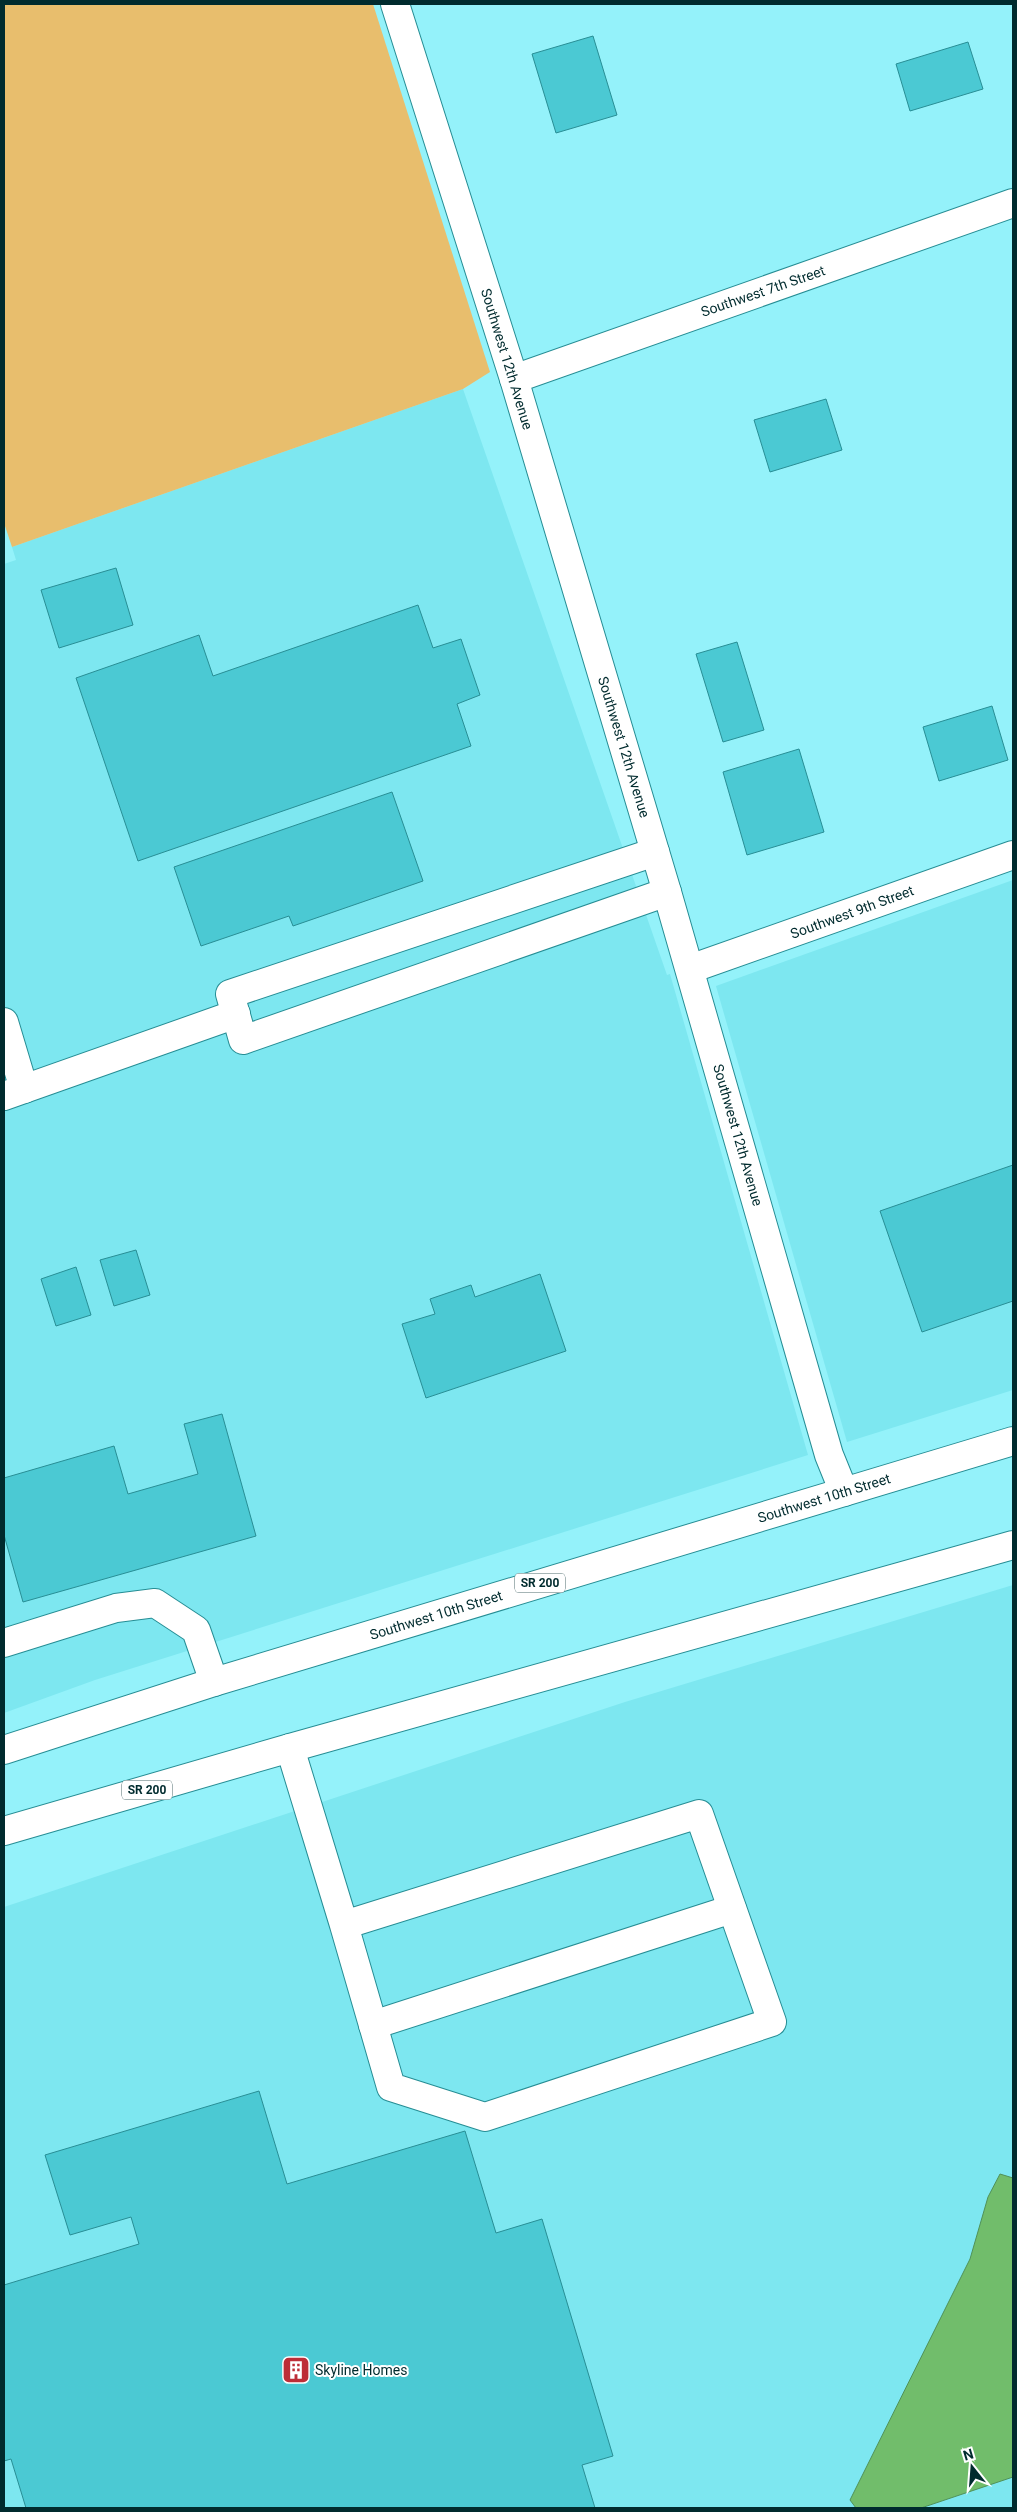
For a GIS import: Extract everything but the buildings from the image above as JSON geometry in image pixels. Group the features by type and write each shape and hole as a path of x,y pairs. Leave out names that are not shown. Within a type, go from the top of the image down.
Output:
{"street":[{"name":"Southwest 12th Avenue","path":"395,4 514,379 690,970 827,1446 844,1492"},
{"name":"Southwest 7th Street","path":"514,379 1013,202"},
{"path":"655,852 230,994 243,1040 667,892"},
{"name":"Southwest 9th Street","path":"690,970 1013,855"},
{"path":"4,1022 14,1092 236,1014"},
{"name":"Southwest 10th Street","path":"4,1750 214,1682 1013,1441"},
{"name":"SR 200","path":"4,1831 290,1748 1013,1546"},
{"path":"4,1643 116,1608 155,1603 196,1630 214,1682"},
{"path":"290,1748 391,2087 484,2117 772,2022 699,1814 344,1925"},
{"path":"373,2026 732,1909"}],"shaded area":[{"path":"4,4 373,4 490,372 463,389 12,547 4,523"},
{"path":"463,389 667,975 670,974 808,1455 95,1680 4,1713 4,564 16,560 12,547"},
{"path":"1013,880 1013,1390 847,1442 716,986"},
{"path":"1013,1585 1013,2178 1000,2175 988,2197 970,2259 850,2500 856,2508 4,2508 4,1907 625,1702"},
{"path":"1000,2174 1013,2178 1013,2477 921,2508 856,2508 850,2500 970,2259 988,2197"},
{"path":"1013,2477 1013,2508 921,2508"}],"place":[{"name":"Skyline Homes","path":"296,2370"}]}
